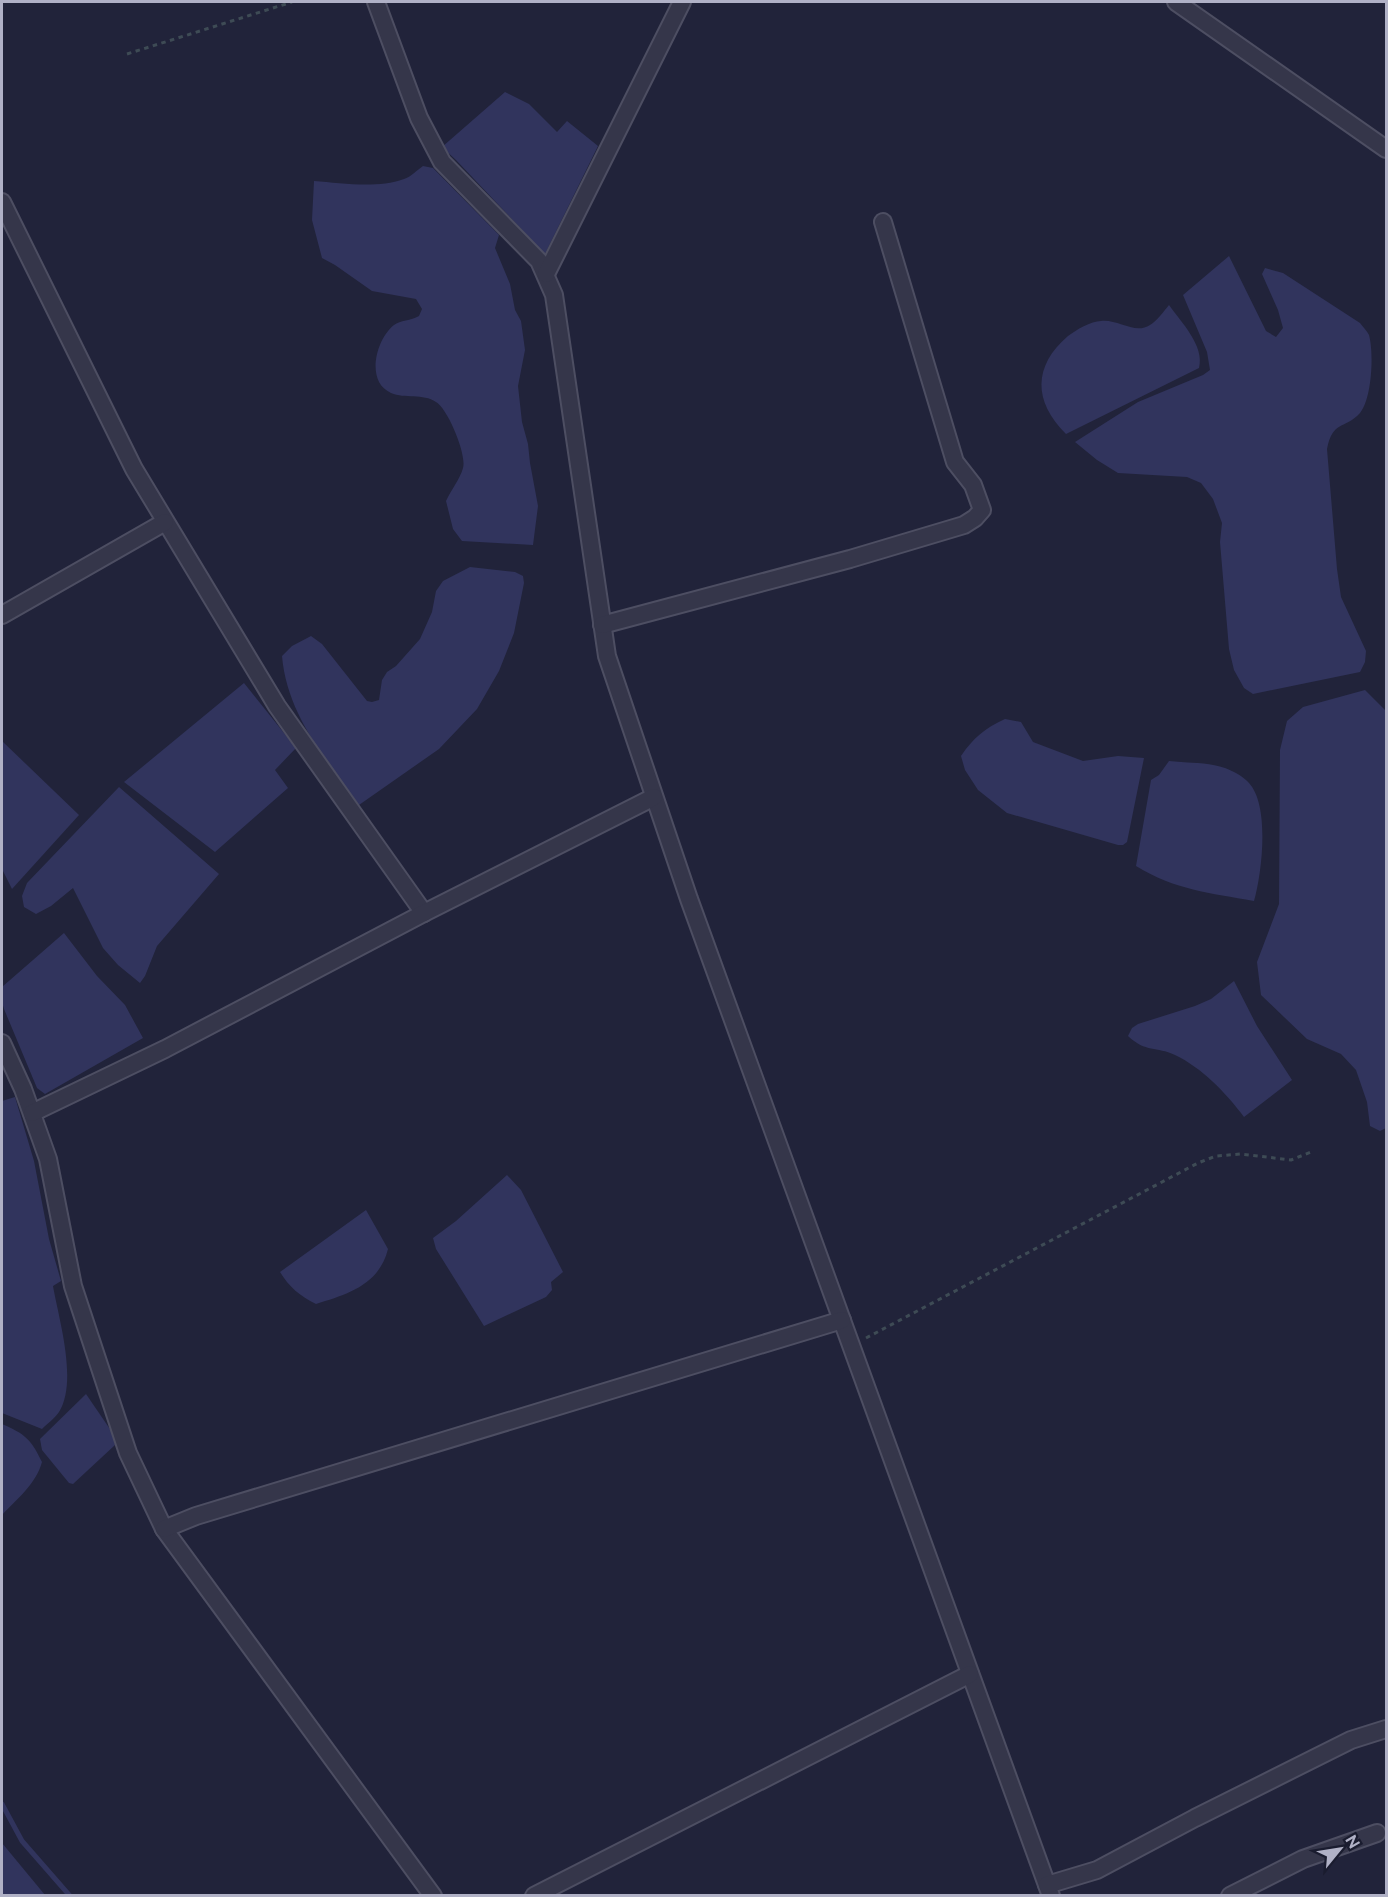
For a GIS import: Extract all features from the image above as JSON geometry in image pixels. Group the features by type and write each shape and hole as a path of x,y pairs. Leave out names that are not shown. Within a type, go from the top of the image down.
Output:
{"street":[{"path":"376,2 420,118 442,162 526,247 539,261 546,274 555,306 608,656 693,910 1049,1890 1098,1870 1195,1818 1351,1740 1386,1728"},
{"path":"546,274 682,2"},
{"path":"1176,2 1386,149"},
{"path":"2,202 134,469 165,522 277,706 424,913"},
{"path":"602,625 850,559 964,525 982,510 973,485 955,462 883,222"},
{"path":"2,615 165,522"},
{"path":"32,1113 165,1049 424,913 654,797"},
{"path":"2,1043 23,1089 48,1159 73,1286 128,1453 164,1529 433,1896"},
{"path":"164,1529 196,1516 842,1320"},
{"path":"534,1896 970,1674"},
{"path":"1230,1896 1302,1859 1377,1833"}],"path":[{"path":"127,54 292,2"},
{"path":"851,1346 1198,1162 1216,1156 1241,1154 1292,1160 1311,1152"}],"water":[{"path":"505,92 529,104 557,132 567,121 598,146 545,254 442,147"},
{"path":"423,166 433,168 499,235 495,248 510,284 515,310 521,321 525,350 518,386 522,422 538,506 533,545 462,541 453,529 446,501 460,476 463,462 451,423 441,406 431,399 391,393 378,380 376,370 378,350 388,331 396,323 419,316 422,309 416,299 372,291 322,258 312,220 314,181 359,185 382,184 407,178"},
{"path":"1229,256 1266,331 1276,337 1283,328 1278,310 1262,274 1265,268 1283,273 1360,323 1369,335 1371,343 1371,376 1364,406 1354,418 1336,429 1329,440 1327,449 1341,597 1366,651 1365,662 1360,672 1253,694 1244,688 1234,670 1229,649 1220,542 1222,523 1213,499 1201,483 1187,477 1118,473 1075,442 1138,402 1210,370 1207,352 1183,295"},
{"path":"1169,305 1199,351 1199,368 1066,434 1047,409 1043,396 1043,371 1057,347 1075,331 1097,321 1144,328 1155,321"},
{"path":"470,567 515,572 523,576 524,583 514,633 499,671 477,709 439,749 359,805 321,753 300,717 285,677 282,656 292,646 311,636 322,644 367,701 379,700 382,680 387,672 396,666 420,639 432,612 436,591 443,581"},
{"path":"244,683 296,748 275,770 288,788 215,852 124,782"},
{"path":"1365,690 1386,711 1386,1128 1380,1131 1370,1126 1367,1102 1356,1070 1341,1054 1307,1039 1261,995 1257,962 1279,904 1280,750 1287,721 1303,707"},
{"path":"1005,719 1021,722 1033,742 1083,761 1118,756 1144,758 1127,842 1118,845 1007,813 978,790 965,770 961,756 980,734"},
{"path":"2,741 79,815 12,889 2,869"},
{"path":"1169,761 1225,768 1244,778 1256,794 1260,807 1262,840 1260,874 1254,901 1179,886 1136,866 1151,780 1159,775"},
{"path":"119,787 219,874 157,946 140,983 118,965 103,948 73,888 51,906 36,914 24,907 22,896 27,883"},
{"path":"64,933 97,976 125,1005 143,1038 45,1094 37,1088 4,1009 2,987"},
{"path":"1234,981 1257,1026 1292,1080 1244,1117 1221,1090 1185,1060 1168,1052 1140,1045 1128,1036 1132,1028 1138,1024 1211,999"},
{"path":"15,1097 34,1161 49,1239 61,1281 53,1286 63,1333 67,1384 59,1412 42,1429 2,1413 2,1101"},
{"path":"507,1175 521,1190 563,1272 551,1282 552,1290 546,1297 484,1326 436,1249 433,1238 456,1221"},
{"path":"366,1210 388,1249 384,1261 370,1280 350,1292 316,1304 295,1291 280,1272"},
{"path":"86,1394 114,1435 115,1445 73,1484 69,1483 42,1450 40,1439"},
{"path":"2,1424 26,1438 42,1462 31,1484 2,1515"},
{"path":"2,1843 45,1895 2,1895"}],"waterway":[{"path":"2,1804 22,1841 70,1896"}]}
